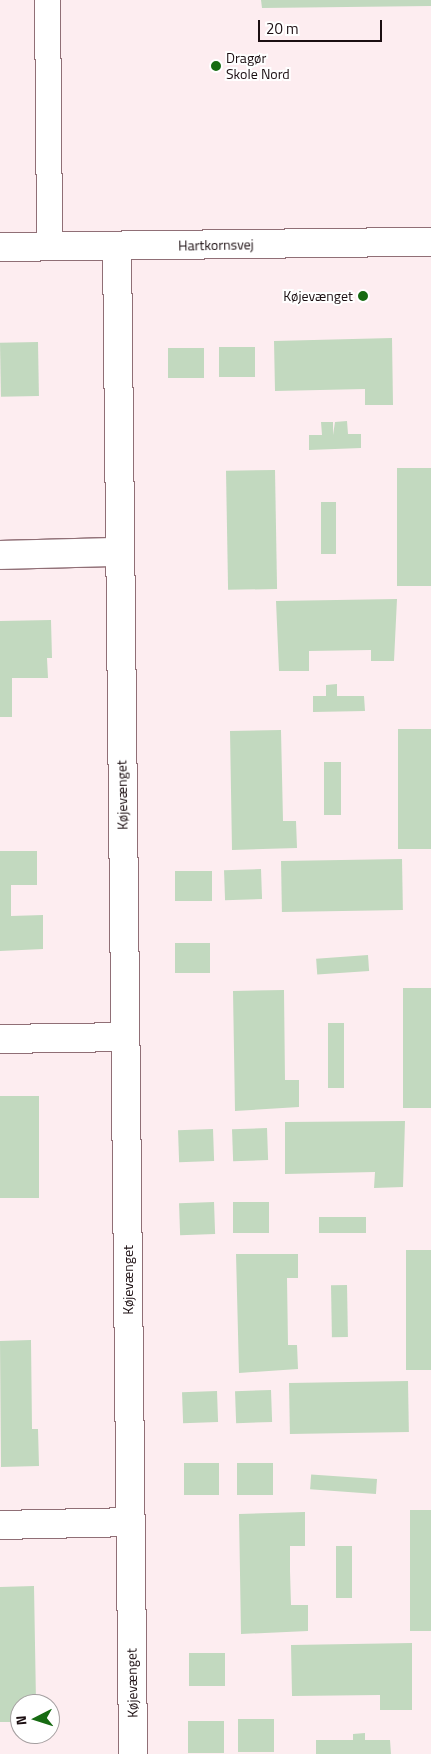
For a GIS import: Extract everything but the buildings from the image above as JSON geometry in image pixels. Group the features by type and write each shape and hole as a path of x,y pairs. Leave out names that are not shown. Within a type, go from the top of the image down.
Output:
{"street":[{"name":"Hartkornsvej","path":"0,247 431,242"},
{"name":"Køjevænget","path":"117,246 118,552 133,1754"},
{"path":"0,555 118,552"},
{"path":"0,1039 125,1037"},
{"path":"0,1525 130,1522"}],"lane":[{"path":"47,0 49,247"}],"place":[{"name":"Dragør Skole Nord","path":"216,66"},
{"name":"Køjevænget","path":"363,296"}]}
